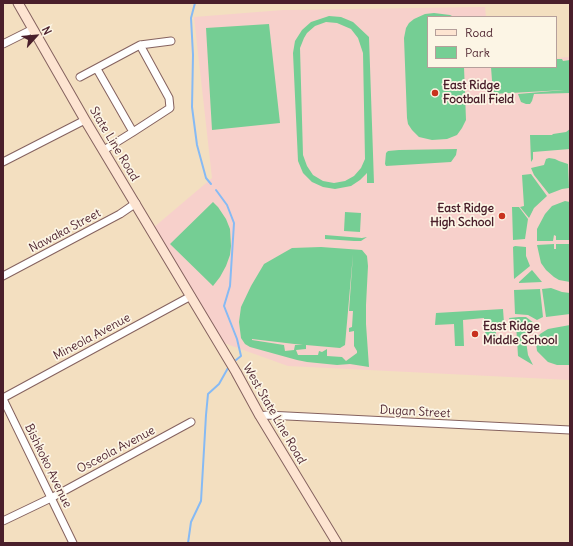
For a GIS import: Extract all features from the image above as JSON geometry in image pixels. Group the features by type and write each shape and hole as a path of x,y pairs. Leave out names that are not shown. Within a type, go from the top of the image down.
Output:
{"street":[{"name":"State Line Road","path":"18,3 85,120 191,296"},
{"path":"3,44 33,29"},
{"path":"80,77 140,45 171,41"},
{"path":"104,150 170,108 169,98 140,45"},
{"path":"97,69 133,132"},
{"path":"3,162 85,120"},
{"name":"Nawaka Street","path":"3,276 136,204"},
{"name":"Mineola Avenue","path":"3,398 191,296"},
{"name":"West State Line Road","path":"191,296 260,416 336,543"},
{"name":"Bishkoko Avenue","path":"3,398 73,543"},
{"name":"Dugan Street","path":"260,416 267,415 570,430"},
{"name":"Osceola Avenue","path":"3,521 51,498 191,422"}],"shaded area":[{"path":"485,7 486,16 427,16 427,68 557,68 557,58 570,57 570,380 288,366 224,343 153,228 212,178 194,17 283,10"}],"green space":[{"name":"East Ridge Football Field","path":"434,13 452,16 427,16 427,68 464,68 466,120 457,135 447,139 432,140 419,137 408,124 404,38 406,28 409,23 425,14"},
{"path":"329,16 341,17 353,22 369,37 374,183 367,183 367,173 351,186 335,189 323,187 312,182 303,173 298,161 293,53 295,41 302,30 311,22","holes":["326,22 337,23 351,29 358,38 363,53 365,159 361,168 354,176 345,181 334,183 323,181 313,175 307,166 303,155 300,48 307,33 315,26"]},
{"path":"269,24 280,123 212,130 206,28"},
{"path":"557,59 562,59 563,61 570,60 570,93 534,94 530,104 521,102 518,94 564,90 493,94 491,68 557,68"},
{"path":"570,129 570,149 533,152 533,159 531,162 530,135 552,135 566,132"},
{"path":"457,149 456,155 451,162 386,166 385,164 386,153 388,151"},
{"path":"549,158 568,164 569,188 549,194 534,175 531,168 544,165 546,159"},
{"path":"531,174 547,196 534,208 529,218 520,207 524,206 522,175"},
{"path":"565,201 570,202 570,240 556,240 556,236 554,235 553,241 537,241 537,229 545,214 552,206"},
{"path":"213,202 226,219 230,229 231,246 230,255 226,266 213,286 170,244"},
{"path":"512,207 519,207 528,219 525,239 513,240"},
{"path":"345,212 361,213 360,232 344,231"},
{"path":"325,235 362,238 367,237 361,241 354,241 325,239"},
{"path":"554,244 554,249 556,249 556,244 570,244 570,282 559,280 554,277 541,263 537,245"},
{"path":"321,247 362,250 367,256 366,324 369,367 297,360 250,347 245,344 241,338 239,322 241,307 251,286 264,264 292,248","holes":["353,254 349,311 353,311 352,327 349,328 349,332 354,331 354,346 357,353 346,361 342,357 327,356 327,349 322,352 319,351 318,355 298,355 296,350 306,349 306,345 340,348 345,345","252,339 303,345 295,345 294,350 285,351 284,345"]},
{"path":"513,247 526,247 526,256 530,266 514,279"},
{"path":"532,270 542,282 519,283 519,282"},
{"path":"551,288 570,293 570,314 546,317 542,289"},
{"path":"540,289 543,317 537,320 528,315 515,314 514,290"},
{"path":"503,309 504,323 495,324 497,343 491,344 491,341 486,341 484,318 463,320 464,346 455,346 454,324 435,325 436,313"},
{"path":"526,317 534,323 528,330 526,341 528,355 533,365 518,356 516,323 511,323 509,318"},
{"path":"570,325 570,365 557,365 548,362 537,351 537,339 540,334 548,329"}],"waterway":[{"path":"195,3 191,18 193,55 192,107 197,145 206,178 211,184"},
{"path":"216,190 227,205 234,223 230,286 224,306 237,339 241,356 236,360"},
{"path":"188,543 191,522 201,501 208,394 219,384 228,368"}],"place":[{"name":"East Ridge Football Field","path":"435,93"},
{"name":"East Ridge High School","path":"502,216"},
{"name":"East Ridge Middle School","path":"475,334"}]}
